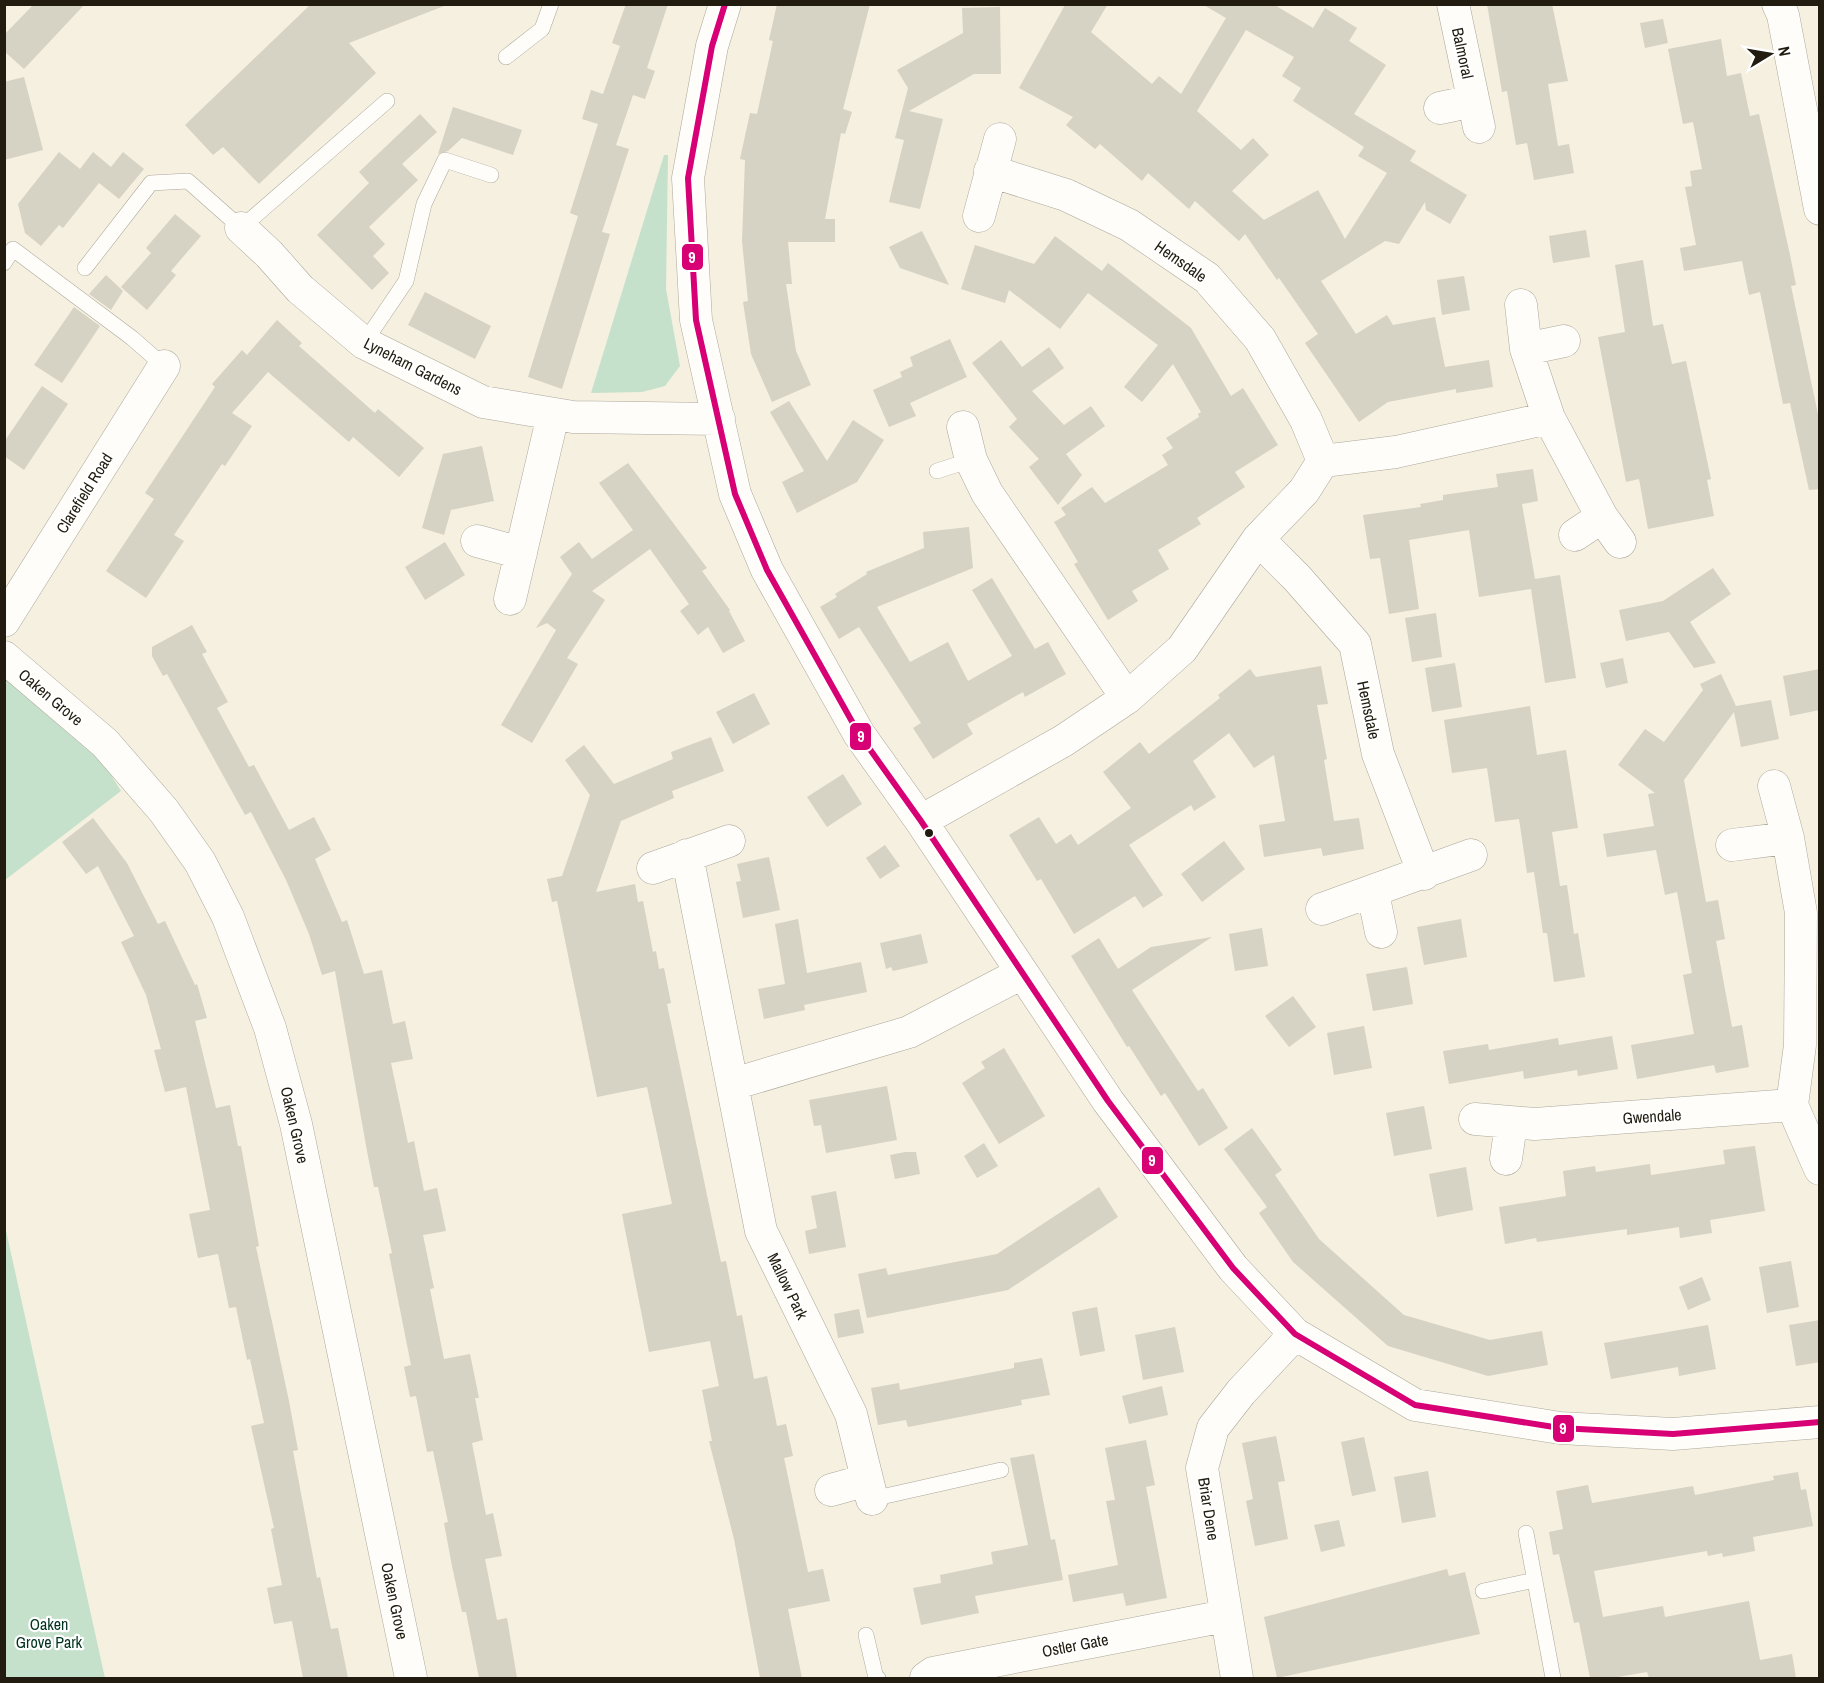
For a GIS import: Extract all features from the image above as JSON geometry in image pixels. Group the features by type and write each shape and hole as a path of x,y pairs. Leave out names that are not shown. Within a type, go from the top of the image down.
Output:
{"street":[{"path":"725,4 712,46 688,178 696,320 735,494 767,570 859,734 921,820 1108,1101 1233,1268 1295,1334 1415,1405 1560,1428 1673,1434 1820,1422"},
{"name":"Balmoral","path":"1440,108 1476,114 1453,4"},
{"path":"1778,4 1783,15 1819,207"},
{"path":"979,216 1000,139"},
{"name":"Hemsdale","path":"990,171 1066,195 1129,225 1207,278 1260,339 1306,420 1323,461"},
{"name":"Lyneham Gardens","path":"240,228 269,254 300,289 364,343 483,402 553,415 719,419"},
{"path":"1521,305 1526,349 1549,418 1602,517 1620,542"},
{"path":"1526,349 1564,341"},
{"name":"Clarefield Road","path":"4,621 164,366"},
{"path":"510,599 553,415"},
{"path":"921,820 1064,741 1127,698 1182,649 1258,539 1304,491 1323,461 1396,452 1549,418"},
{"path":"963,427 971,460 987,493 1127,698"},
{"path":"1575,535 1602,517"},
{"name":"Hemsdale","path":"1258,539 1298,578 1355,644 1378,754 1424,874"},
{"path":"477,541 521,553"},
{"name":"Oaken Grove","path":"4,657 105,743 164,811 200,862 228,916 270,1028 296,1124 411,1678"},
{"path":"1774,786 1788,837 1801,913 1800,1045 1792,1106 1820,1169"},
{"path":"1732,845 1788,837"},
{"path":"652,868 729,841"},
{"name":"Mallow Park","path":"687,855 761,1231 851,1414 869,1489"},
{"path":"1322,909 1424,874 1471,855"},
{"path":"1373,892 1381,932"},
{"path":"733,1084 909,1032 1022,973"},
{"name":"Gwendale","path":"1475,1119 1511,1124 1792,1106"},
{"path":"1506,1159 1511,1124"},
{"name":"Briar Dene","path":"1238,1678 1225,1616 1202,1468 1213,1428 1241,1392 1295,1334"},
{"path":"831,1490 869,1489"},
{"name":"Ostler Gate","path":"926,1678 933,1673 1225,1616"}],"lane":[{"path":"506,57 542,29 551,4"},
{"path":"85,267 152,183 188,181 240,228 387,101"},
{"path":"364,343 406,281 424,204 445,160 491,175"},
{"path":"4,263 13,249 132,338 164,366"},
{"path":"937,471 971,460"},
{"path":"869,1489 1001,1470"},
{"path":"1526,1533 1553,1678"},
{"path":"1483,1591 1535,1580"},
{"path":"866,1635 876,1678 878,1678"}],"green space":[{"path":"664,155 668,155 666,289 680,366 665,386 642,392 591,393"},
{"path":"5,675 98,754 121,791 5,880"},
{"name":"Oaken Grove Park","path":"5,1226 105,1678 5,1678"}],"building":[{"path":"34,4 85,4 24,69 4,51 4,35"},
{"path":"311,4 444,6 349,43 376,73 259,184 223,147 213,155 185,125"},
{"path":"626,4 668,4 647,68 655,71 645,99 633,95 616,145 629,149 602,232 610,234 562,389 528,377 578,216 570,213 598,124 582,119 591,90 603,94 620,46 612,43"},
{"path":"777,4 870,4 843,109 852,112 845,134 841,133 825,219 835,219 835,242 788,242 792,284 786,284 796,351 811,385 772,402 751,354 743,302 748,301 742,241 745,160 740,159 750,113 757,114 773,41 769,40"},
{"path":"1108,4 1091,32 1152,84 1159,76 1181,94 1226,18 1202,4 1273,4 1313,28 1325,8 1357,28 1349,41 1386,65 1354,114 1416,151 1410,161 1467,195 1450,224 1426,210 1425,202 1399,244 1385,241 1321,281 1356,334 1387,315 1393,325 1435,317 1445,367 1489,360 1493,387 1456,393 1456,389 1388,402 1359,422 1305,343 1318,334 1245,234 1239,241 1195,201 1189,209 1148,173 1142,181 1100,144 1095,149 1066,125 1073,117 1019,88 1065,5","holes":["1246,30 1294,57 1282,76 1301,88 1293,101 1364,147 1358,156 1387,173 1345,239 1318,190 1264,220 1232,191 1269,155 1253,138 1241,150 1197,111"]},
{"path":"1487,4 1552,4 1568,81 1548,84 1558,146 1569,144 1574,173 1534,180 1527,143 1516,145 1507,91 1502,92"},
{"path":"1000,7 1001,74 974,74 909,111 943,119 920,209 889,202 904,140 895,138 908,88 897,70 963,33 962,8"},
{"path":"1663,19 1668,43 1645,48 1640,23"},
{"path":"1721,39 1727,76 1741,73 1750,116 1759,114 1796,285 1791,286 1820,424 1820,489 1809,490 1790,403 1783,404 1760,292 1749,295 1742,261 1684,271 1680,248 1696,245 1685,187 1692,186 1690,171 1702,169 1693,122 1683,124 1668,49"},
{"path":"24,77 43,150 4,160 4,82"},
{"path":"453,107 522,130 513,155 462,138 448,151 438,154"},
{"path":"420,114 437,132 402,164 418,180 369,227 385,244 373,256 389,273 372,290 317,235 369,183 359,172"},
{"path":"59,152 80,169 93,152 111,167 123,152 144,169 119,199 99,183 63,228 59,225 41,246 25,233 18,204"},
{"path":"175,214 201,236 171,271 176,275 147,310 121,287 151,253 146,248"},
{"path":"1586,230 1590,257 1553,263 1549,236"},
{"path":"922,231 949,285 900,268 889,247"},
{"path":"1055,236 1102,271 1108,263 1191,328 1231,396 1243,388 1278,445 1235,472 1245,487 1197,518 1201,524 1158,550 1169,569 1132,591 1138,601 1108,620 1074,564 1078,562 1054,522 1066,515 1061,508 1092,487 1105,503 1168,465 1162,455 1173,448 1166,438 1199,417 1198,414 1201,412 1173,364 1142,402 1124,387 1158,345 1088,293 1060,329 1009,290 1005,303 961,289 975,245 1034,264"},
{"path":"1643,260 1653,326 1663,324 1672,364 1686,361 1711,479 1707,480 1714,516 1648,529 1639,479 1626,482 1598,337 1625,332 1615,265"},
{"path":"106,275 123,291 111,310 89,294"},
{"path":"1464,276 1470,310 1442,315 1437,280"},
{"path":"425,292 491,326 475,359 408,325"},
{"path":"74,307 100,326 62,383 34,365"},
{"path":"277,320 302,343 299,346 375,413 378,409 424,448 399,477 353,437 349,442 268,372 232,413 252,426 225,466 222,464 174,535 184,541 146,598 106,571 154,499 145,493 215,387 212,384 242,350 247,355"},
{"path":"950,339 967,377 910,403 916,416 889,427 873,390 902,377 900,372 913,366 910,357"},
{"path":"1001,340 1022,367 1049,347 1064,368 1032,391 1064,425 1091,406 1105,426 1066,454 1082,475 1058,505 1029,467 1039,459 1009,427 1017,419 972,363"},
{"path":"42,386 68,404 24,470 4,456 4,442"},
{"path":"789,401 827,461 853,420 884,440 857,482 797,513 782,482 804,471 770,412"},
{"path":"482,446 494,501 451,510 444,535 422,528 443,454"},
{"path":"628,463 707,568 702,571 730,610 745,641 723,653 708,627 698,635 680,611 689,604 650,549 592,591 605,600 567,658 578,664 532,743 501,725 556,630 547,623 536,628 572,574 560,557 579,542 592,559 633,530 599,483"},
{"path":"1533,469 1538,501 1522,504 1535,579 1560,575 1576,678 1545,683 1531,589 1479,597 1469,530 1409,540 1419,609 1389,614 1380,558 1370,559 1363,515 1421,507 1420,504 1443,500 1443,495 1498,487 1496,474"},
{"path":"969,527 973,568 877,607 910,662 948,642 968,681 1012,656 972,590 992,578 1035,649 1048,642 1066,674 1025,697 1023,692 967,724 973,734 933,759 913,728 921,723 859,627 839,639 820,607 837,597 835,594 867,574 866,572 924,548 923,532"},
{"path":"445,542 465,575 425,600 405,567"},
{"path":"1713,568 1731,594 1690,622 1716,663 1694,668 1669,632 1626,641 1619,610 1663,601"},
{"path":"1436,613 1442,657 1412,662 1405,618"},
{"path":"192,625 207,652 202,654 228,702 217,708 249,767 254,765 289,830 314,817 331,850 315,859 342,922 347,920 364,974 382,970 393,1024 405,1021 413,1059 391,1063 408,1143 414,1141 424,1191 437,1188 446,1231 423,1235 434,1288 430,1289 444,1359 470,1354 479,1398 475,1398 483,1440 472,1443 486,1515 493,1513 502,1556 485,1559 497,1620 507,1618 517,1678 479,1678 466,1612 462,1612 444,1523 448,1522 433,1451 427,1452 416,1396 410,1397 404,1367 411,1365 389,1254 392,1253 378,1187 374,1187 335,971 322,975 309,934 286,880 251,812 245,815 167,674 163,676 152,656 152,647"},
{"path":"1623,658 1628,683 1606,688 1600,663"},
{"path":"1455,663 1462,707 1432,712 1425,668"},
{"path":"1321,666 1328,704 1317,705 1327,759 1324,760 1334,821 1359,818 1364,849 1323,856 1321,848 1264,857 1259,825 1285,821 1274,755 1254,768 1229,733 1193,761 1216,797 1194,811 1191,805 1129,845 1163,895 1143,908 1135,896 1074,934 1041,879 1037,881 1009,835 1039,817 1056,844 1071,834 1078,845 1131,808 1103,772 1140,742 1149,754 1220,698 1218,695 1250,669 1256,677"},
{"path":"1820,669 1820,710 1790,716 1783,676"},
{"path":"1721,674 1736,706 1771,700 1779,739 1741,747 1734,712 1684,780 1706,902 1718,900 1725,939 1716,941 1732,1027 1742,1025 1749,1067 1716,1073 1714,1065 1637,1079 1631,1045 1694,1034 1683,975 1692,973 1677,892 1665,895 1656,850 1607,857 1603,834 1654,826 1648,794 1655,793 1618,765 1645,729 1664,742 1703,690 1700,684"},
{"path":"754,693 770,724 733,744 716,712"},
{"path":"1530,706 1537,755 1566,750 1578,828 1552,832 1560,886 1567,885 1574,934 1578,933 1585,977 1554,982 1547,933 1543,933 1534,872 1527,873 1519,819 1495,822 1487,768 1452,773 1444,720"},
{"path":"711,737 724,771 672,791 674,798 621,821 596,892 635,884 638,902 643,901 653,952 656,951 659,969 664,968 671,1003 667,1004 721,1262 726,1261 737,1316 742,1315 754,1379 767,1376 777,1426 786,1424 793,1456 784,1458 808,1572 823,1569 830,1601 788,1609 802,1678 760,1678 734,1539 709,1441 712,1441 702,1390 719,1386 710,1341 649,1352 622,1214 672,1204 647,1087 597,1097 557,901 552,902 547,879 562,876 590,795 565,760 584,745 614,784 673,759 671,752"},
{"path":"843,774 862,804 827,827 807,797"},
{"path":"93,818 127,863 158,924 165,921 195,985 197,984 207,1018 195,1021 216,1108 230,1105 238,1146 241,1146 259,1246 256,1247 298,1450 293,1451 317,1578 320,1577 331,1629 338,1628 348,1678 303,1678 292,1621 274,1624 267,1588 282,1585 271,1529 274,1528 251,1426 264,1423 236,1307 229,1308 218,1254 198,1258 189,1214 210,1210 186,1087 165,1092 154,1050 161,1049 146,995 121,942 134,936 98,866 86,874 62,842"},
{"path":"1224,841 1245,869 1202,902 1181,874"},
{"path":"885,845 900,866 880,879 866,858"},
{"path":"769,857 780,910 743,918 736,882 741,881 737,864"},
{"path":"798,919 807,973 861,962 867,992 804,1005 805,1010 764,1019 758,989 785,984 775,924"},
{"path":"1461,919 1467,957 1424,965 1417,927"},
{"path":"1262,928 1268,966 1235,971 1229,934"},
{"path":"921,934 928,963 893,971 891,967 886,969 880,943"},
{"path":"1212,937 1132,990 1198,1091 1203,1088 1228,1128 1199,1146 1165,1093 1161,1096 1129,1046 1127,1047 1071,956 1099,938 1118,969 1151,947"},
{"path":"1407,967 1413,1004 1373,1011 1366,974"},
{"path":"1293,996 1316,1027 1289,1047 1265,1016"},
{"path":"1364,1026 1372,1068 1334,1075 1327,1033"},
{"path":"1612,1036 1618,1069 1578,1076 1577,1070 1524,1079 1523,1071 1449,1084 1443,1051 1488,1044 1489,1050 1558,1038 1559,1045"},
{"path":"1004,1048 1045,1116 999,1144 962,1083 985,1068 981,1062"},
{"path":"887,1086 897,1140 826,1153 821,1125 814,1126 809,1100"},
{"path":"1424,1106 1432,1149 1394,1156 1386,1113"},
{"path":"1252,1128 1282,1170 1275,1175 1319,1239 1404,1315 1490,1340 1542,1331 1548,1365 1488,1376 1388,1346 1293,1262 1259,1213 1267,1207 1224,1149"},
{"path":"984,1143 998,1166 977,1178 964,1156"},
{"path":"1755,1146 1765,1211 1710,1220 1712,1233 1680,1238 1679,1227 1627,1235 1627,1229 1537,1242 1536,1238 1505,1244 1499,1207 1566,1196 1563,1171 1595,1166 1596,1172 1650,1164 1651,1175 1725,1164 1723,1150"},
{"path":"916,1152 920,1174 895,1179 890,1155"},
{"path":"1466,1167 1473,1210 1437,1217 1429,1174"},
{"path":"1099,1187 1118,1217 1008,1290 867,1318 858,1274 886,1268 888,1275 997,1254"},
{"path":"836,1191 846,1247 809,1254 805,1231 817,1228 811,1196"},
{"path":"1791,1261 1799,1307 1767,1313 1759,1267"},
{"path":"1702,1277 1711,1300 1688,1310 1679,1287"},
{"path":"1097,1307 1105,1351 1080,1356 1072,1312"},
{"path":"859,1309 864,1333 838,1338 834,1314"},
{"path":"1820,1320 1820,1362 1796,1366 1789,1325"},
{"path":"1708,1325 1716,1369 1679,1376 1678,1367 1611,1379 1604,1343"},
{"path":"1175,1327 1184,1372 1143,1380 1135,1335"},
{"path":"1042,1358 1050,1395 1021,1400 1022,1405 908,1427 906,1420 878,1425 871,1388 899,1383 900,1390 1014,1368 1014,1363"},
{"path":"1162,1386 1168,1415 1129,1424 1122,1396"},
{"path":"1276,1436 1285,1481 1278,1482 1288,1539 1255,1546 1246,1501 1253,1499 1242,1443"},
{"path":"1364,1437 1376,1491 1352,1496 1341,1442"},
{"path":"1146,1440 1155,1485 1146,1487 1167,1598 1126,1606 1123,1593 1073,1602 1068,1575 1118,1565 1106,1501 1115,1500 1105,1448"},
{"path":"1034,1454 1051,1540 1055,1539 1063,1580 975,1596 979,1613 921,1625 913,1588 941,1583 940,1575 993,1564 991,1552 1028,1545 1010,1458"},
{"path":"1428,1471 1436,1517 1402,1523 1394,1477"},
{"path":"1798,1472 1801,1490 1806,1489 1813,1526 1753,1537 1755,1551 1723,1557 1722,1553 1708,1556 1707,1551 1594,1571 1603,1617 1663,1606 1665,1617 1749,1601 1760,1660 1792,1654 1796,1678 1649,1678 1647,1672 1612,1678 1590,1678 1579,1622 1574,1623 1559,1554 1553,1555 1549,1532 1563,1529 1556,1491 1588,1485 1592,1503 1693,1486 1695,1495 1774,1480 1773,1476"},
{"path":"1339,1520 1345,1546 1321,1552 1314,1525"},
{"path":"1447,1569 1449,1576 1465,1572 1480,1634 1277,1678 1264,1617"}],"transit line":[{"name":"9","path":"725,4 712,46 688,178 696,320 735,494 767,570 859,734 921,821 1108,1101 1233,1268 1295,1334 1415,1405 1560,1428 1673,1434 1820,1422"}]}
